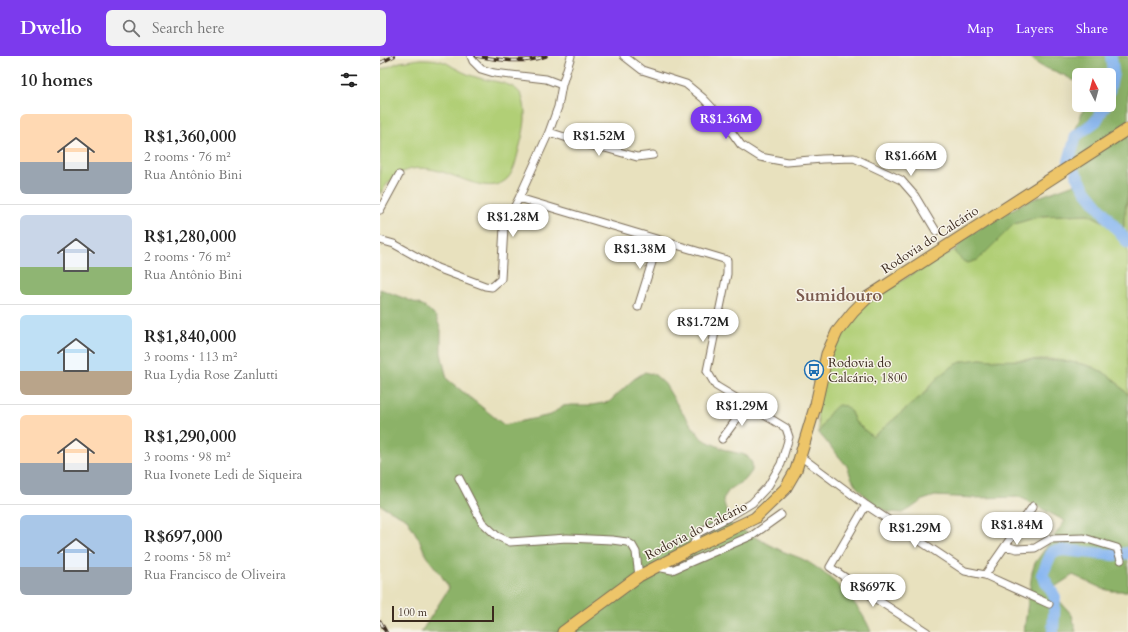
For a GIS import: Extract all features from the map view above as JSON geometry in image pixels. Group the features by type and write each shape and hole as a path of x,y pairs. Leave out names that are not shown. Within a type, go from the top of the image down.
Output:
{"main road":[{"name":"Rodovia do Calcário","path":"563,632 639,576 692,548 755,518 785,489 796,470 816,404 827,354 837,332 853,312 868,297 1128,129"}],"street":[{"path":"471,56 473,61 481,69 494,74 546,79 562,84"},
{"path":"380,240 394,244 437,268 485,286 492,287 501,280 504,227 549,132 558,107 562,84 571,56"},
{"path":"624,56 642,70 686,84 703,98 720,116 741,145 760,157 788,162 854,158 901,180 915,196 936,232"},
{"path":"549,132 589,145 638,156 653,155"},
{"path":"380,210 399,175"},
{"path":"519,198 727,260 727,274 706,371 716,386 786,428 789,437 781,464 768,486 752,503 698,533 692,548"},
{"path":"638,307 660,240"},
{"path":"722,439 747,405"},
{"path":"800,456 866,504 965,571 985,575 1049,604"},
{"path":"459,478 482,522 497,536 510,542 567,538 627,542 632,545 636,552 639,576"},
{"path":"866,504 830,567 927,632"},
{"path":"985,575 1033,506"},
{"path":"656,567 672,570 752,535 781,515"},
{"path":"1005,546 1017,549 1035,548 1050,539 1084,538 1117,548 1121,560"}],"green space":[{"path":"1030,56 1128,56 1128,191 1124,227 1121,230 1088,214 1041,216 1014,224 978,260 968,263 963,261 957,255 955,250 964,238 1025,202 1080,182 1073,136 1082,112 1116,112 1116,68 1072,68 1072,80 1062,74 1040,66"},
{"path":"420,59 435,60 446,63 479,78 511,86 520,93 523,99 525,113 524,126 516,163 508,178 495,185 481,185 430,169 413,169 396,176 380,194 380,70 400,62"},
{"path":"1128,191 1128,395 1115,380 1093,367 1083,364 1049,359 997,361 980,359 931,384 926,392 873,437 855,422 850,410 846,406 838,406 819,433 817,411 823,368 845,326 862,306 936,259 955,250 957,255 978,260 1014,224 1041,216 1088,214 1121,230 1124,227"},
{"path":"380,289 419,304 429,310 436,317 441,330 441,353 447,379 504,425 551,415 562,406 592,405 609,402 634,379 645,372 655,375 665,384 681,411 702,439 728,451 747,456 752,463 752,471 746,479 729,490 723,499 730,524 782,551 805,560 827,575 853,602 871,632 421,632 449,588 426,556 420,541 407,519 380,505"},
{"path":"980,359 1045,360 1077,363 1092,367 1106,374 1128,395 1128,591 1112,591 1103,589 1073,575 1050,590 1072,615 1076,632 1024,632 1032,572 1035,563 1065,521 1020,497 975,498 935,496 923,500 903,513 889,512 877,506 868,499 856,486 847,466 819,433 829,414 838,405 846,406 850,410 855,422 873,437 926,392 929,387 947,370 964,361"}],"waterway":[{"path":"1111,56 1112,68"},
{"path":"1069,161 1076,136 1096,121 1101,112"},
{"path":"1076,174 1086,191 1128,243"},
{"path":"1053,632 1055,597 1042,575 1052,552 1063,550 1114,555 1128,553"}],"railway":[{"path":"380,63 394,56"},
{"path":"476,56 520,61 546,56"},
{"path":"380,621 386,632"}],"place":[{"name":"Rodovia do Calcário, 1800","path":"814,370"}],"district":[{"name":"Sumidouro","path":"839,295"}]}
